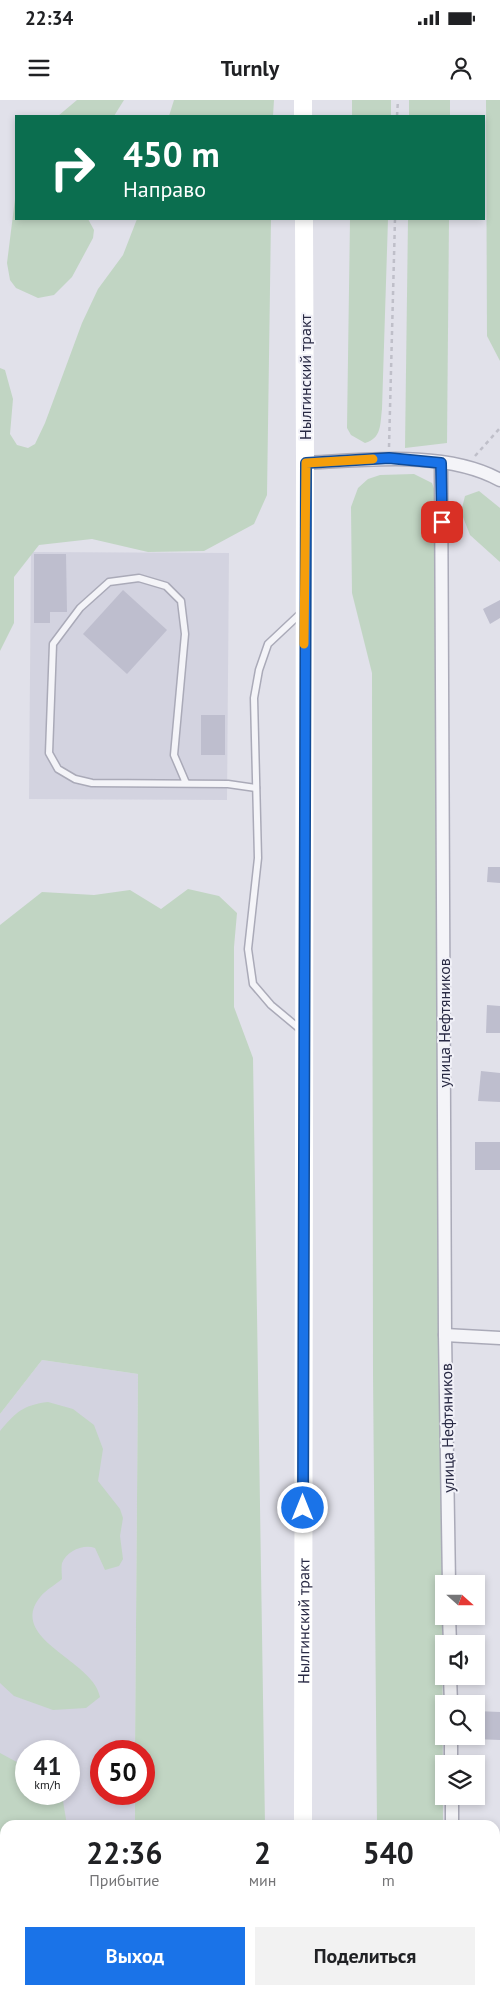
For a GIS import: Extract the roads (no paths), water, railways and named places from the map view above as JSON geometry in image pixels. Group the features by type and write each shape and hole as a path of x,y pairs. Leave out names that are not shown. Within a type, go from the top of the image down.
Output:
{"main road":[{"path":"303,100 303,115"},
{"name":"Нылгинский тракт","path":"303,1820 304,610 306,463 304,220"}],"street":[{"path":"306,463 389,458 466,466 500,480"},
{"name":"улица Нефтяников","path":"441,463 449,1575"},
{"path":"446,1335 500,1338"},
{"path":"452,1805 452,1820"}],"lane":[{"path":"186,784 174,755 185,634 181,601 166,586 139,578 109,582 80,608 53,644 49,753 58,769 75,779 92,783 186,784 228,784 256,788"},
{"path":"304,610 268,644 259,670 254,698 258,858 248,949 253,984 271,1005 304,1032"}]}
